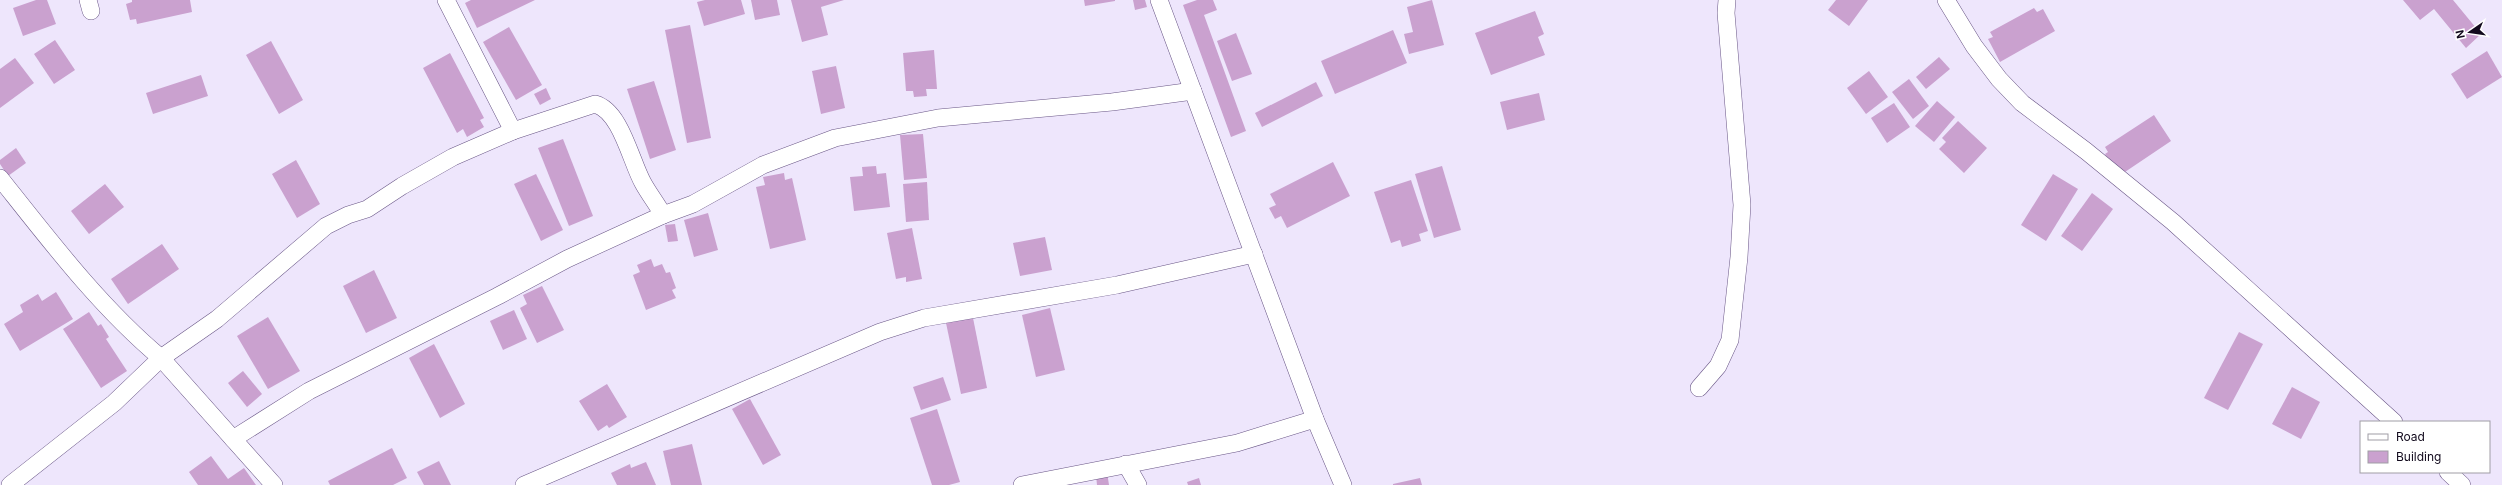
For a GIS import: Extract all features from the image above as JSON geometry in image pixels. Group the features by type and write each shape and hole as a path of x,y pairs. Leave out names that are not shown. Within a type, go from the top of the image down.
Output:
{"street":[{"path":"446,0 513,131"},
{"path":"1159,0 1315,419 1343,485"},
{"path":"1699,388 1718,366 1730,340 1740,257 1742,205 1726,13 1727,0"},
{"path":"1946,0 1974,46 1999,79 2022,103 2086,151 2173,222 2393,421"},
{"path":"233,438 309,391 434,329 566,259 663,215 693,204 763,165 835,138 938,118 1112,102 1193,91"},
{"path":"10,485 114,403 161,358 217,319 326,226 348,214 367,209 402,186 453,158 513,131 595,104 602,106 620,130 643,183 663,215"},
{"path":"0,178 103,302 137,338 161,358 274,485"},
{"path":"524,485 880,332 924,318 1117,285 1254,254"},
{"path":"1022,485 1236,444 1315,419"},
{"path":"1126,464 1138,485"},
{"path":"2449,473 2462,485"}],"building":[{"path":"36,0 47,0 56,24 23,36 13,8"},
{"path":"132,0 190,0 192,12 137,24 136,19 130,20 126,4 132,2"},
{"path":"471,0 535,0 477,28 465,3"},
{"path":"705,0 741,0 745,14 704,26 697,2"},
{"path":"751,0 777,0 780,15 755,20"},
{"path":"791,0 844,0 821,7 828,35 802,42"},
{"path":"1084,0 1115,0 1115,1 1085,6"},
{"path":"1133,0 1145,0 1147,7 1135,10"},
{"path":"1197,0 1213,0 1217,10 1204,15 1246,131 1231,137 1183,5"},
{"path":"1432,0 1444,45 1409,54 1404,34 1413,32 1407,7"},
{"path":"1836,0 1868,0 1849,26 1828,10"},
{"path":"2403,0 2453,0 2481,34 2466,48 2434,9 2420,20"},
{"path":"2034,8 2037,12 2043,9 2055,31 2000,62 1988,39 1993,37 1990,32"},
{"path":"1535,11 1544,34 1538,37 1545,55 1491,75 1475,33"},
{"path":"690,25 711,138 687,143 665,30"},
{"path":"509,27 542,85 516,100 483,42"},
{"path":"1393,30 1407,63 1335,94 1321,61"},
{"path":"1236,33 1252,74 1232,81 1217,41"},
{"path":"55,40 75,70 54,84 34,54"},
{"path":"271,41 303,100 279,114 246,55"},
{"path":"934,50 937,89 926,89 927,96 914,97 913,91 906,91 903,53"},
{"path":"2487,51 2502,77 2467,99 2451,74"},
{"path":"450,53 484,118 480,120 484,127 467,137 463,129 457,133 423,68"},
{"path":"1939,57 1950,69 1926,89 1916,77"},
{"path":"15,58 34,83 0,108 0,69"},
{"path":"836,66 845,108 821,114 812,71"},
{"path":"1869,71 1888,97 1866,114 1847,88"},
{"path":"201,75 208,96 153,114 146,93"},
{"path":"1909,79 1929,106 1913,119 1892,92"},
{"path":"654,81 676,150 650,159 627,89"},
{"path":"1316,82 1323,96 1262,127 1255,113"},
{"path":"546,88 551,99 540,105 534,94"},
{"path":"1539,93 1545,120 1507,130 1500,102"},
{"path":"1937,101 1955,117 1934,142 1915,126"},
{"path":"1894,103 1910,127 1887,143 1871,118"},
{"path":"2154,115 2171,141 2119,176 2105,154 2108,152 2105,147"},
{"path":"1958,121 1987,148 1964,173 1939,149 1946,142 1942,138"},
{"path":"923,134 927,178 904,180 900,135"},
{"path":"563,139 593,216 569,226 538,148"},
{"path":"16,148 26,163 8,176 0,164 0,160"},
{"path":"296,160 320,204 297,218 272,174"},
{"path":"1333,162 1350,196 1287,228 1281,216 1275,219 1269,208 1276,205 1270,194"},
{"path":"876,166 877,174 886,173 890,207 854,211 850,177 863,176 862,167"},
{"path":"1442,166 1461,230 1434,238 1415,174"},
{"path":"784,173 785,180 792,178 806,240 770,249 756,187 765,185 763,177"},
{"path":"536,174 563,230 541,241 514,184"},
{"path":"2053,174 2078,189 2046,241 2021,225"},
{"path":"1411,180 1428,231 1419,234 1421,241 1402,247 1400,240 1391,243 1374,192"},
{"path":"927,182 929,220 906,222 903,184"},
{"path":"105,184 124,207 89,234 71,211"},
{"path":"2092,193 2113,209 2082,251 2061,236"},
{"path":"708,213 718,250 694,257 684,220"},
{"path":"675,224 678,241 668,242 665,225"},
{"path":"912,228 922,279 906,282 906,277 896,279 887,233"},
{"path":"1045,237 1052,270 1020,276 1013,243"},
{"path":"162,244 179,269 128,304 111,279"},
{"path":"651,259 654,267 662,264 666,273 670,272 676,288 672,290 676,298 646,310 633,275 640,272 637,265"},
{"path":"374,270 397,318 366,333 343,286"},
{"path":"542,286 564,330 537,343 520,308 527,304 523,295"},
{"path":"56,292 73,319 20,351 4,324 23,312 20,305 38,294 42,301"},
{"path":"1050,308 1065,370 1036,377 1022,315"},
{"path":"514,310 527,339 503,350 490,321"},
{"path":"89,312 98,326 101,324 109,337 106,339 127,371 101,388 63,329"},
{"path":"268,317 300,371 268,389 237,336"},
{"path":"973,318 987,388 961,394 946,323"},
{"path":"2239,332 2263,344 2228,410 2204,398"},
{"path":"434,344 465,404 440,418 409,358"},
{"path":"243,371 262,394 247,407 228,383"},
{"path":"943,377 951,400 921,410 913,387"},
{"path":"607,384 627,417 609,428 607,425 598,431 579,401"},
{"path":"2292,387 2320,402 2301,439 2272,424"},
{"path":"750,399 781,455 763,465 732,409"},
{"path":"937,409 960,482 949,485 932,485 910,418"},
{"path":"692,444 702,485 671,485 663,451"},
{"path":"392,448 407,478 393,485 330,485 328,481"},
{"path":"211,456 228,479 244,468 256,485 198,485 189,472"},
{"path":"439,461 451,485 424,485 417,472"},
{"path":"646,462 656,485 617,485 611,473 630,464 631,468"},
{"path":"1107,472 1109,485 1097,485 1096,475"},
{"path":"1199,478 1201,485 1188,485 1187,482"},
{"path":"1420,478 1422,485 1393,485 1393,484"}]}
